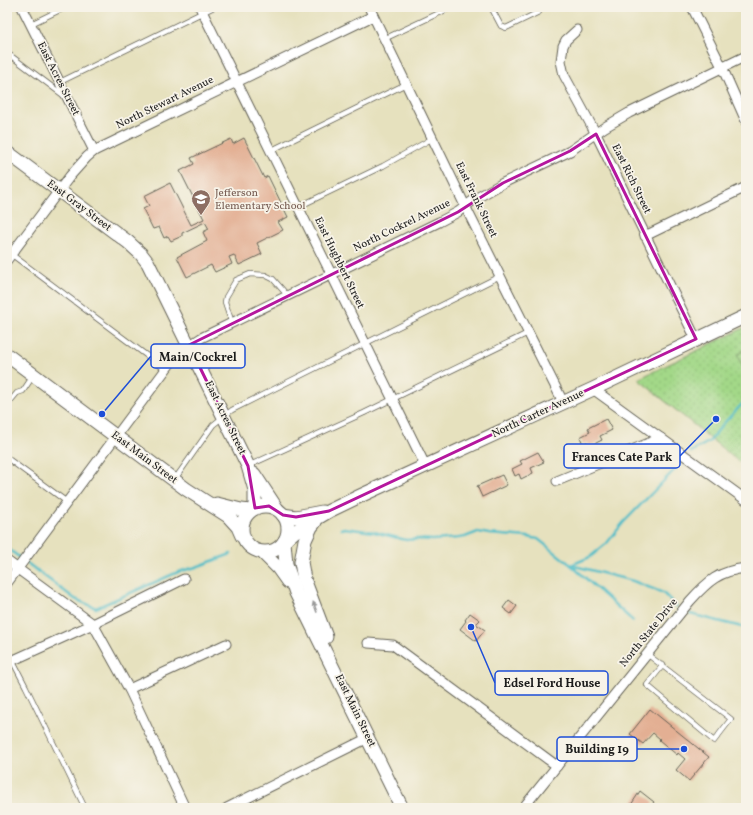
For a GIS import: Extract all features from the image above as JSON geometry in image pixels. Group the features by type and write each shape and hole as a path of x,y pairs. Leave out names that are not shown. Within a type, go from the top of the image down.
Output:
{"street":[{"name":"East Acres Street","path":"22,7 94,151"},
{"name":"East Frank Street","path":"369,7 465,207 563,402"},
{"path":"692,7 722,67 746,121"},
{"name":"East Hughbert Street","path":"201,10 425,465"},
{"name":"North Stewart Avenue","path":"8,255 59,190 87,157 94,151 373,16"},
{"name":"East Rich Street","path":"576,30 566,40 563,46 561,61 562,69 596,134 644,236 696,339"},
{"name":"North Cockrel Avenue","path":"7,583 178,353 189,345 439,222 503,183 570,151 629,113 746,56"},
{"name":"East Gray Street","path":"7,152 128,242 141,254 148,264"},
{"path":"644,236 746,187"},
{"name":"East Acres Street","path":"148,264 248,466 254,490 253,509"},
{"name":"North Carter Avenue","path":"285,541 294,532 329,510 593,389 746,316"},
{"name":"East Main Street","path":"7,355 174,481 228,516 238,527 242,536"},
{"path":"593,389 746,500"},
{"path":"557,481 661,438"},
{"name":"East Acres Street","path":"248,466 258,478 280,512"},
{"name":"East Main Street","path":"206,502 241,510 253,509"},
{"path":"263,506 269,506 280,512 287,522 288,530 285,541 278,549 270,552 263,553 250,548 242,536 241,527 244,518 253,509 263,506"},
{"name":"North Carter Avenue","path":"280,512 296,517 329,510"},
{"path":"318,518 305,540 301,562 302,571 348,697"},
{"name":"East Main Street","path":"285,541 286,564 296,593 402,808"},
{"name":"East Main Street","path":"263,553 278,568 296,593"},
{"path":"7,561 19,566 93,624 129,690 185,808"},
{"name":"North State Drive","path":"523,808 690,601 706,584 725,572 746,568"},
{"path":"9,660 93,624 184,579"},
{"path":"368,643 393,645 558,766"},
{"path":"129,690 226,644"},
{"path":"227,808 368,738"}],"lane":[{"path":"31,24 66,7"},
{"path":"60,82 201,10 214,7"},
{"path":"384,39 452,7"},
{"path":"491,7 500,26 506,28 539,12"},
{"path":"7,53 68,98"},
{"path":"270,151 406,84"},
{"path":"298,207 383,166 432,138"},
{"path":"8,255 166,370"},
{"path":"232,323 225,302 226,297 236,280 250,274 265,275 273,279 288,296"},
{"path":"174,481 213,425 232,410 500,276"},
{"path":"248,466 392,399 528,333"},
{"path":"7,405 17,393 23,391 34,375"},
{"path":"7,458 67,502"},
{"path":"647,654 663,665 731,719 714,740 647,685 663,665"},
{"path":"9,660 47,729 85,808"}],"highlighted area":[{"path":"596,134 696,339 329,511 296,517 283,515 269,506 255,508 248,466 189,345 458,212 503,183 570,151"}],"green space":[{"path":"746,327 746,459 739,462 638,379"},
{"path":"746,349 746,372 737,355"}],"building":[{"path":"244,138 264,178 268,176 288,217 278,222 283,230 257,243 262,254 239,265 234,255 229,257 232,264 215,272 211,265 187,277 177,257 207,241 203,232 209,229 205,222 182,233 182,236 171,241 168,236 164,238 159,227 153,229 143,209 149,206 144,196 170,183 191,225 204,219 180,171 194,164 191,158 231,139 233,144"},
{"path":"606,419 612,430 600,436 602,440 590,446 587,442 583,444 580,437 590,432 588,428"},
{"path":"538,452 544,462 531,468 533,473 521,479 519,474 515,476 512,469 522,464 520,461"},
{"path":"502,475 507,485 482,497 477,486"},
{"path":"509,600 517,606 511,614 503,608"},
{"path":"470,613 480,620 476,624 485,630 476,641 460,629"},
{"path":"650,709 709,757 689,781 676,770 685,759 678,753 677,755 653,733 643,744 630,734"},
{"path":"640,791 654,802 650,808 629,808"}],"waterway":[{"path":"691,452 710,441 722,425 746,400"},
{"path":"633,621 571,565 590,557 607,543 623,523 683,461"},
{"path":"341,529 344,528 374,532 406,540 459,538 478,532 538,539 571,565 633,581 663,593 676,606"},
{"path":"7,548 75,599 96,608 178,572 231,554"},
{"path":"690,614 746,628"}],"place":[{"name":"Jefferson Elementary School","path":"201,216"},
{"name":"Main/Cockrel","path":"102,414"},
{"name":"Frances Cate Park","path":"716,419"},
{"name":"Edsel Ford House","path":"471,627"},
{"name":"Building 19","path":"684,749"}]}
